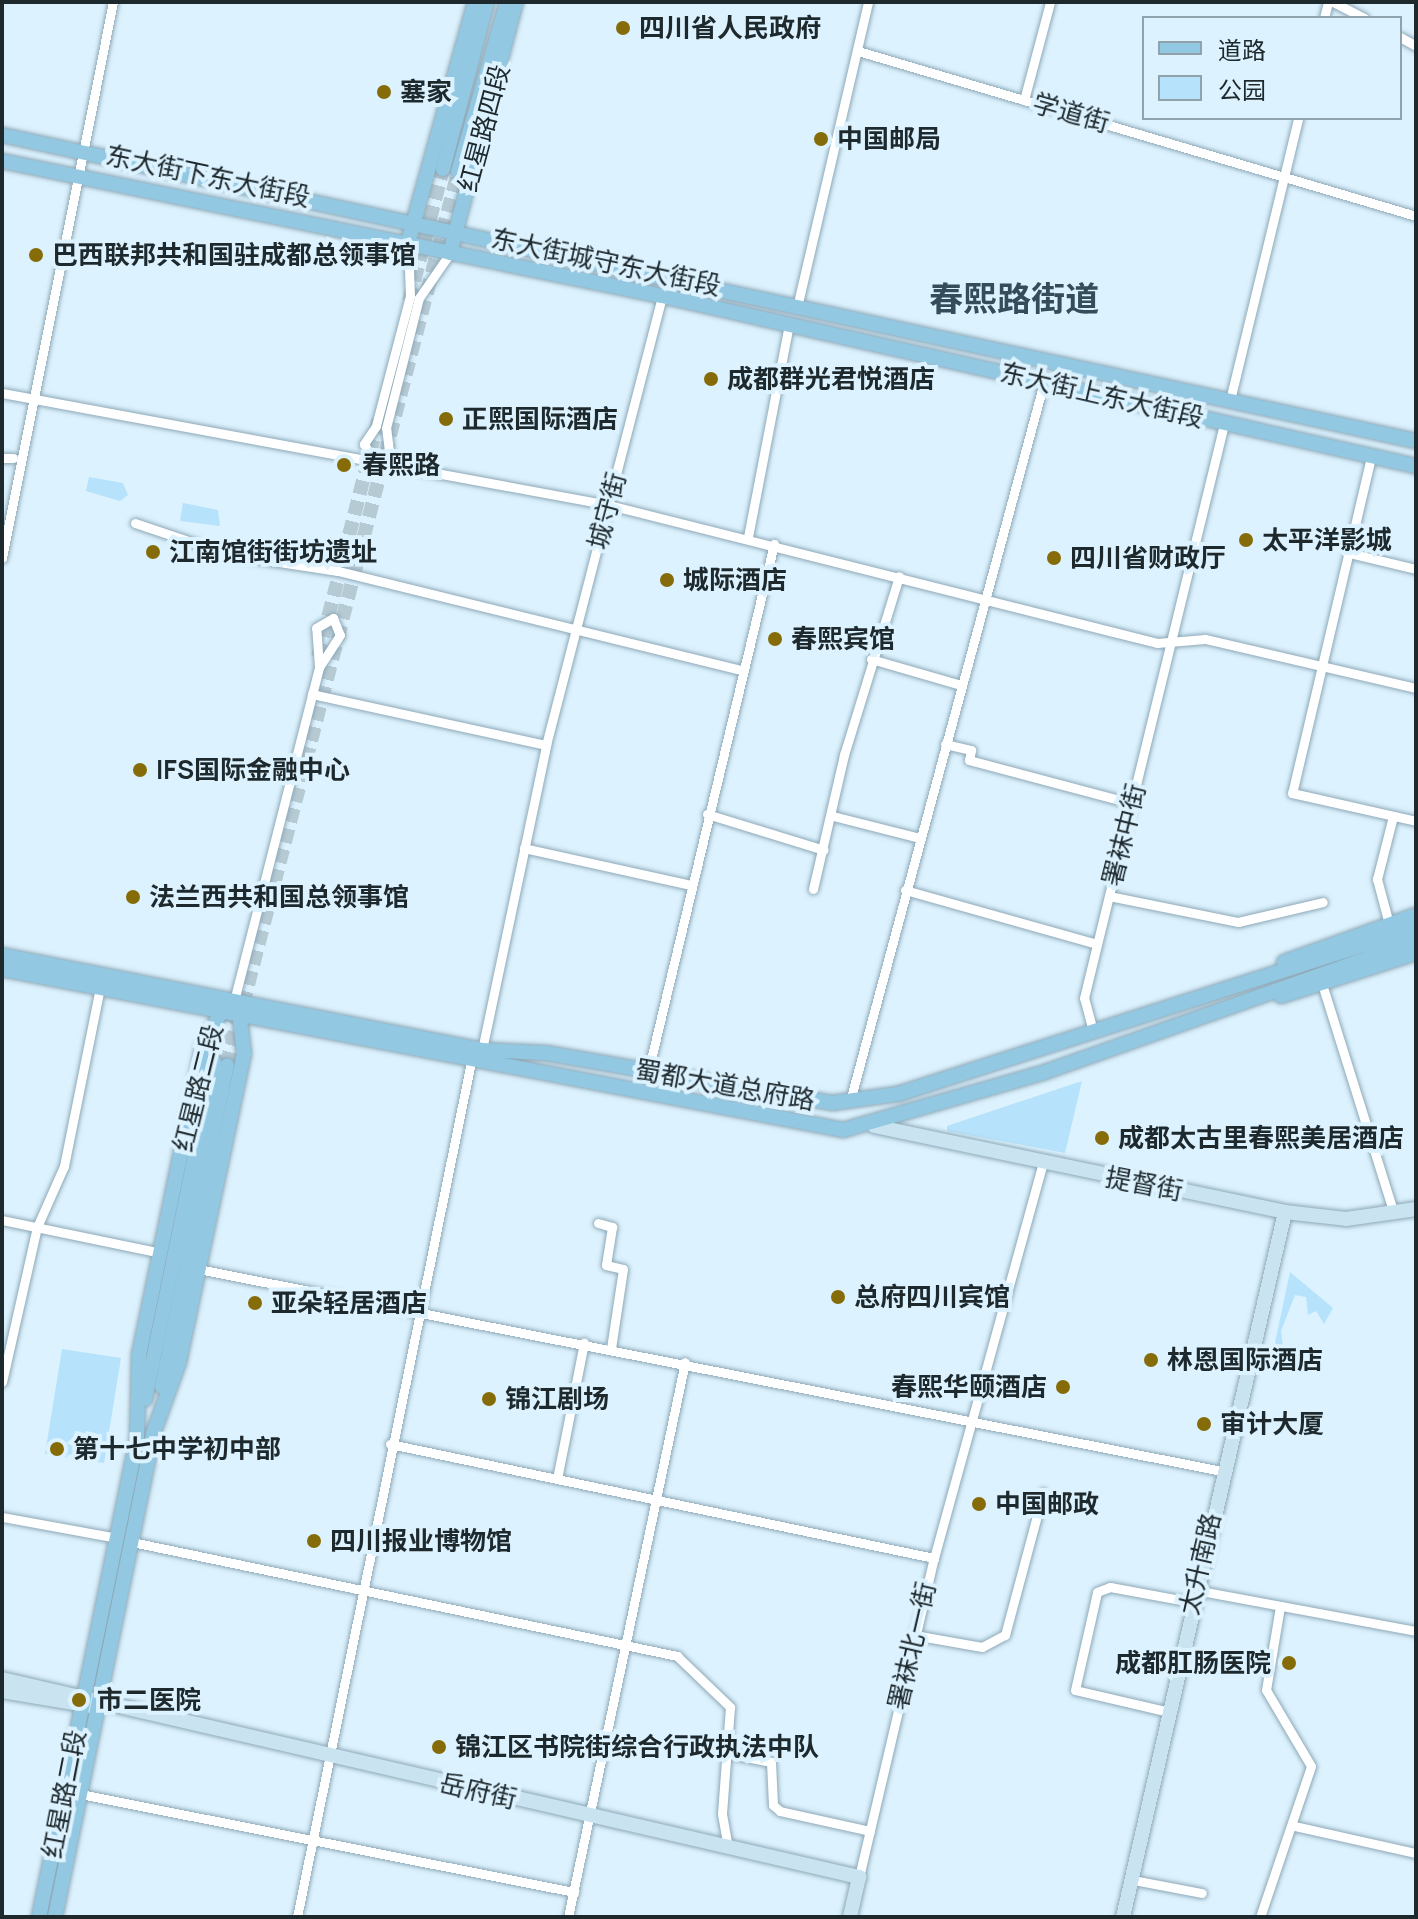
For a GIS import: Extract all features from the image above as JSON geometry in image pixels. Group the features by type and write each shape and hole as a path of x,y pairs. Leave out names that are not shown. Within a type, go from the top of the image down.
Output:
{"main road":[{"name":"红星路四段","path":"408,242 475,2"},
{"path":"487,2 450,170 507,2"},
{"name":"红星路四段","path":"450,253 516,2"},
{"name":"东大街下东大街段","path":"2,135 413,219"},
{"name":"东大街下东大街段","path":"2,161 408,242"},
{"name":"东大街城守东大街段","path":"413,219 798,303"},
{"name":"东大街城守东大街段","path":"408,242 789,324"},
{"name":"东大街上东大街段","path":"798,303 1231,396 1416,441"},
{"name":"东大街上东大街段","path":"789,324 1416,466"},
{"name":"蜀都大道总府路","path":"1206,994 1416,915"},
{"name":"蜀都大道总府路","path":"2,955 482,1050 546,1053 796,1102 850,1101 898,1094 1416,928"},
{"name":"蜀都大道总府路","path":"2,969 805,1128 874,1126 1211,1015 1416,941"},
{"name":"蜀都大道总府路","path":"1211,1015 1322,984 1416,953"},
{"name":"红星路二段","path":"39,1917 137,1439 139,1355 203,1047 217,1012 234,1001 242,1016 244,1054 179,1362 153,1434 55,1917"},
{"path":"137,1439 221,1064 153,1434"},
{"name":"提督街","path":"874,1126 1042,1165 1285,1212 1394,1214 1416,1209"},
{"name":"太升南路","path":"1123,1917 1133,1880 1165,1711 1285,1212"},
{"path":"2,1679 82,1702"},
{"path":"2,1691 97,1705"},
{"name":"岳府街","path":"97,1705 859,1877"},
{"path":"850,1917 859,1877"}],"street":[{"path":"2,558 82,177 113,2"},
{"path":"798,303 868,2"},
{"path":"1024,100 1050,2"},
{"path":"1331,2 1360,16"},
{"name":"学道街","path":"858,51 1416,216"},
{"path":"1231,396 1298,120"},
{"path":"408,242 410,296 376,426 364,444 375,462 389,451 386,428 419,298 450,253"},
{"name":"城守街","path":"482,1050 546,745 662,296"},
{"path":"748,537 789,324"},
{"path":"850,1101 1044,382"},
{"path":"2,393 368,466 609,505 748,537 1157,643 1205,639 1416,688"},
{"name":"署袜中街","path":"1093,1031 1084,998 1224,424"},
{"path":"1371,457 1353,554 1292,793 1416,821"},
{"path":"2,458 13,458"},
{"path":"135,523 227,554 338,571 741,670"},
{"path":"648,1072 741,670 774,544"},
{"path":"1353,554 1416,569"},
{"path":"813,889 871,659 899,576"},
{"path":"234,1001 319,667 340,635 333,618 316,628 319,667"},
{"path":"871,659 961,685"},
{"path":"312,694 546,745"},
{"path":"945,744 971,750 969,760 1131,803"},
{"path":"707,814 824,850"},
{"path":"833,816 919,838"},
{"path":"1389,924 1377,879 1393,816"},
{"path":"524,848 691,885"},
{"path":"905,890 1097,944"},
{"path":"1109,896 1259,922 1323,902"},
{"path":"1322,984 1394,1214"},
{"path":"2,1382 37,1227 64,1166 100,988"},
{"path":"297,1917 325,1757 416,1311 471,1062"},
{"name":"署袜北一街","path":"859,1877 914,1635 1042,1165"},
{"path":"2,1220 161,1253"},
{"path":"598,1223 612,1227 606,1265 623,1269 611,1348"},
{"path":"198,1269 974,1418 1222,1471"},
{"path":"557,1479 584,1343"},
{"path":"568,1917 591,1816 623,1640 685,1362"},
{"path":"390,1444 934,1558"},
{"path":"914,1635 982,1647 1005,1635 1043,1493"},
{"path":"2,1517 117,1538"},
{"path":"132,1542 362,1585 623,1640 677,1656 724,1694 727,1841"},
{"path":"1165,1711 1075,1690 1097,1592 1110,1587 1280,1606 1416,1631"},
{"path":"1260,1917 1295,1826 1311,1766 1266,1690 1280,1606"},
{"path":"726,1753 771,1762 773,1805 780,1811 870,1831"},
{"path":"80,1794 574,1892"},
{"path":"1295,1826 1416,1853"},
{"path":"1133,1880 1202,1893"}],"green space":[{"path":"89,477 123,483 128,495 120,501 86,491"},
{"path":"183,503 218,510 220,526 180,521"},
{"path":"1082,1081 1065,1153 947,1131 947,1126"},
{"path":"1290,1272 1333,1308 1324,1324 1316,1311 1308,1315 1306,1297 1295,1295 1281,1331 1285,1363 1269,1371"},
{"path":"62,1349 121,1358 104,1463 45,1454"}],"tunnel":[{"path":"409,301 443,169"},
{"path":"227,1066 458,172"},
{"path":"318,657 379,418"},
{"path":"214,1062 229,1003"}],"place":[{"name":"四川省人民政府","path":"623,28"},
{"name":"塞家","path":"384,92"},
{"name":"中国邮局","path":"821,139"},
{"name":"巴西联邦共和国驻成都总领事馆","path":"36,255"},
{"name":"成都群光君悦酒店","path":"711,379"},
{"name":"正熙国际酒店","path":"446,419"},
{"name":"春熙路","path":"344,465"},
{"name":"太平洋影城","path":"1246,540"},
{"name":"江南馆街街坊遗址","path":"153,552"},
{"name":"四川省财政厅","path":"1054,558"},
{"name":"城际酒店","path":"667,580"},
{"name":"春熙宾馆","path":"775,639"},
{"name":"IFS国际金融中心","path":"140,770"},
{"name":"法兰西共和国总领事馆","path":"133,897"},
{"name":"成都太古里春熙美居酒店","path":"1102,1138"},
{"name":"总府四川宾馆","path":"838,1297"},
{"name":"亚朵轻居酒店","path":"255,1303"},
{"name":"林恩国际酒店","path":"1151,1360"},
{"name":"春熙华颐酒店","path":"1063,1387"},
{"name":"锦江剧场","path":"489,1399"},
{"name":"审计大厦","path":"1204,1424"},
{"name":"第十七中学初中部","path":"57,1449"},
{"name":"中国邮政","path":"979,1504"},
{"name":"四川报业博物馆","path":"314,1541"},
{"name":"成都肛肠医院","path":"1289,1663"},
{"name":"市二医院","path":"79,1700"},
{"name":"锦江区书院街综合行政执法中队","path":"439,1747"}],"district":[{"name":"春熙路街道","path":"1014,299"}]}
